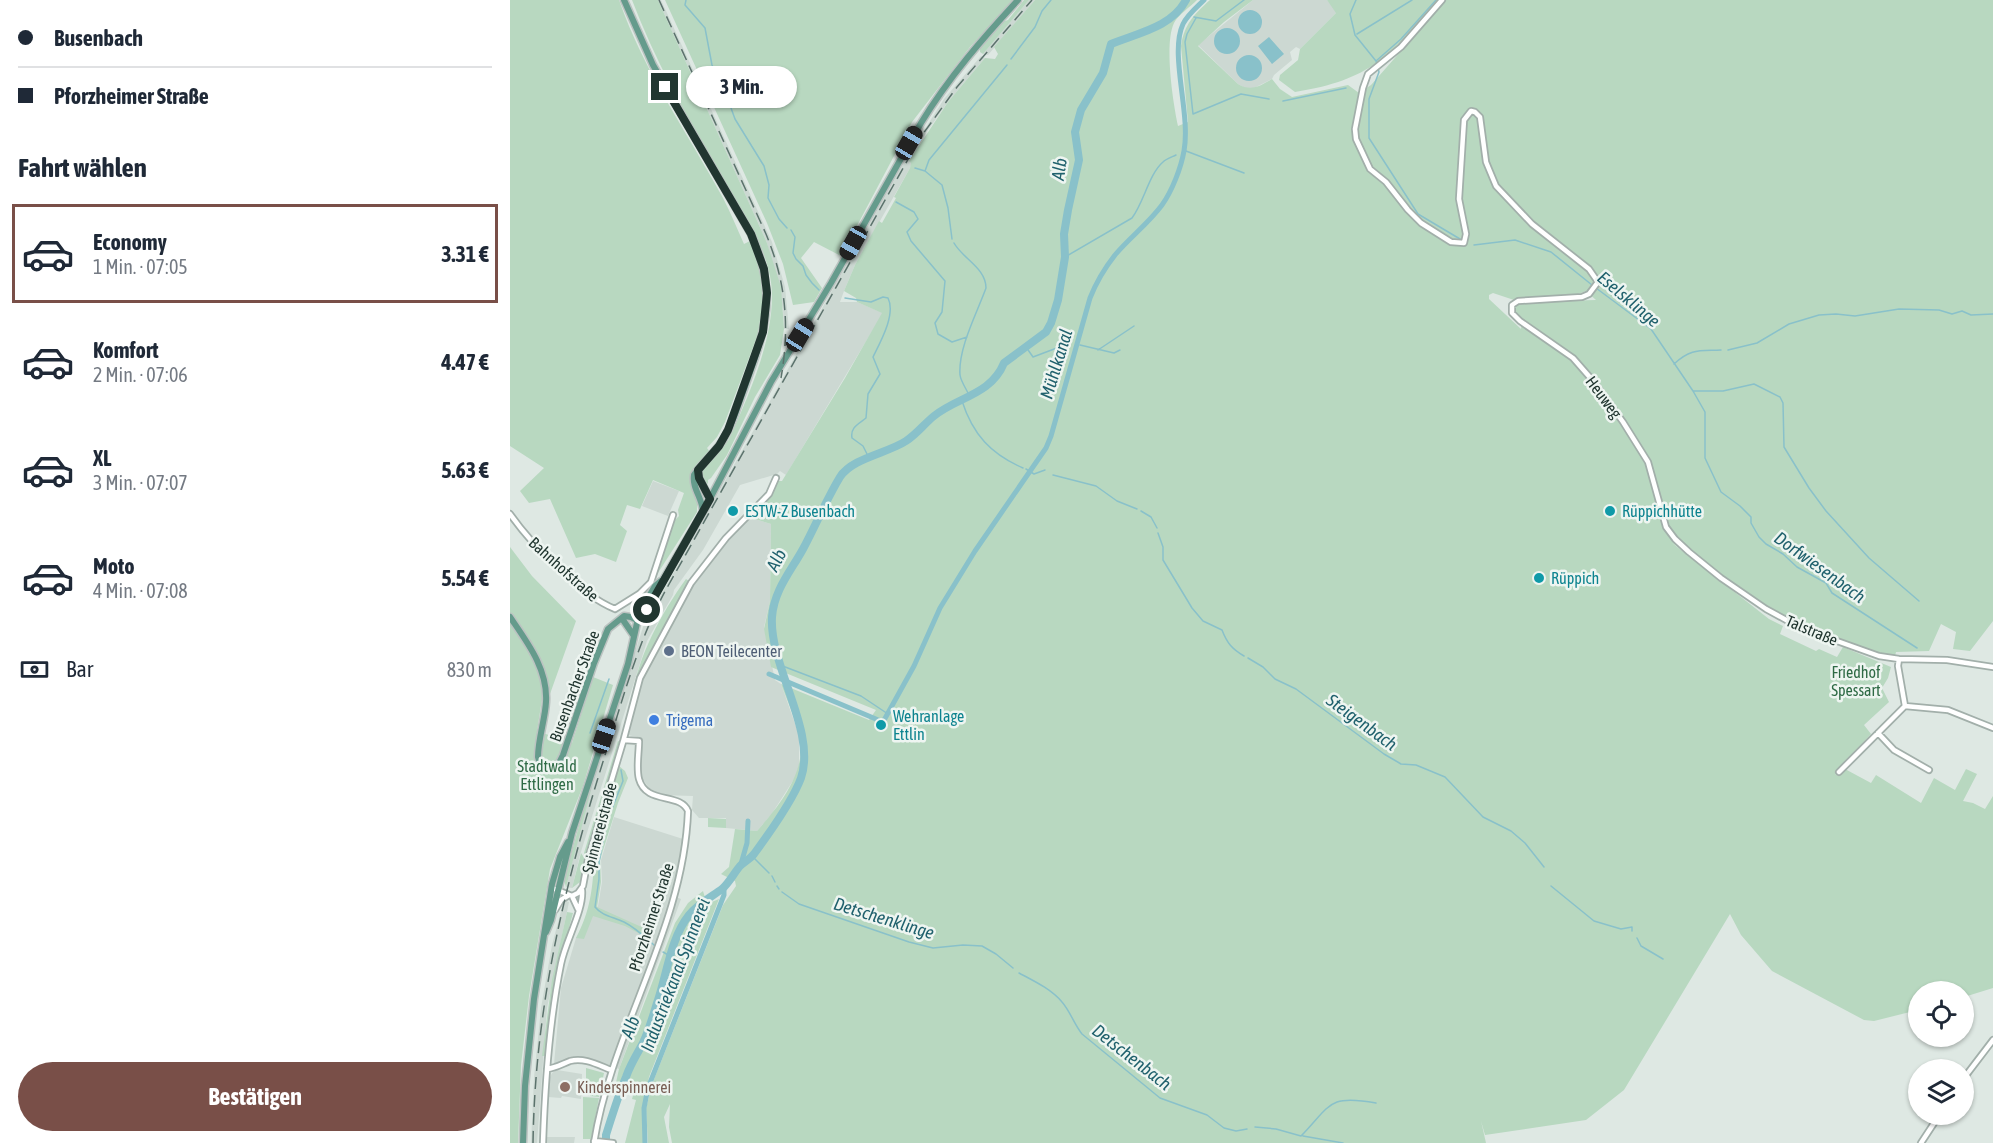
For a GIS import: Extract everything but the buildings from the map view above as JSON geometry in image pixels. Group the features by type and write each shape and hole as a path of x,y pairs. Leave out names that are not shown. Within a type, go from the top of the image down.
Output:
{"main road":[{"path":"624,0 653,65 751,234 760,256 766,281 766,319 728,430 719,446 698,470 693,480 700,496 703,512"},
{"path":"523,1143 530,1033 555,889 625,672 639,614 655,586 664,578 703,512 771,382 831,284 934,101 973,49 1018,0"},
{"path":"698,470 702,485 710,499"},
{"path":"702,485 709,486 720,480"},
{"path":"700,496 710,499"},
{"name":"Busenbacher Straße","path":"510,617 531,649 543,675 546,700 538,757 540,764 551,768 560,763 594,663 609,629 620,620 639,621"},
{"path":"620,620 634,636"},
{"path":"546,932 553,912 555,889"}],"street":[{"name":"Heuweg","path":"1442,0 1401,47 1368,74 1355,129 1356,139 1370,169 1386,182 1408,210 1421,222 1452,242 1464,243 1466,234 1459,199 1464,120 1471,111 1480,117 1483,125 1485,162 1496,186 1532,224 1594,274 1598,282 1595,289 1586,296 1515,302 1511,308 1513,316 1573,358 1594,382 1648,462 1664,521"},
{"name":"Spinnereistraße","path":"571,896 582,889 588,859 640,678 691,583 732,531 769,494 776,478"},
{"name":"Bahnhofstraße","path":"510,514 543,554 595,598 615,609 620,620"},
{"path":"615,609 642,592 651,582 673,515"},
{"name":"Talstraße","path":"1664,521 1675,539 1689,552 1766,609 1823,636 1879,656 1899,659 1928,658 1993,667"},
{"path":"1899,659 1898,666 1905,706"},
{"path":"1905,706 1948,710 1993,728"},
{"path":"1839,772 1905,706"},
{"path":"1878,732 1894,750 1929,770"},
{"name":"Pforzheimer Straße","path":"612,1142 595,1142 599,1112 611,1070 655,954 678,883 683,863 688,812 684,804 655,796 646,790 638,773 639,741 624,740"},
{"path":"555,889 571,896 578,909"},
{"path":"543,1143 547,1069 559,972 578,909 582,903 582,889"},
{"path":"553,912 561,900 571,896"},
{"path":"1974,1065 1993,1040"},
{"path":"547,1069 579,1059 611,1070"},
{"path":"1921,1143 1933,1125"}],"shaded area":[{"path":"658,0 661,0 772,242 785,287 789,329 784,329 783,309 767,243"},
{"path":"1029,0 1035,0 988,55 983,54"},
{"path":"1253,0 1327,0 1337,12 1300,49 1296,47 1290,52 1292,60 1272,79 1254,88 1245,88 1198,45"},
{"path":"981,56 985,58 948,102 921,140 910,168 855,265 840,302 857,302 883,313 786,475 780,471 777,474 740,485 703,550 674,590 647,641 580,855 572,888 566,887 585,809 643,627 906,159 944,99"},
{"path":"653,481 679,491 668,516 642,506"},
{"path":"748,517 771,524 770,601 764,627 775,680 781,684 799,735 799,765 796,776 771,815 757,831 726,828 726,818 699,818 692,810 693,796 660,795 649,788 641,777 642,738 628,735 641,678 693,584"},
{"path":"614,817 683,839 680,867 671,895 681,899 619,1069 574,1056 554,1064 561,988 576,938 588,917 598,906 602,882 601,860"},
{"path":"564,900 569,902 547,1008 537,1143 531,1143 534,1078 541,1008 552,945"},
{"name":"Kinderspinnerei","path":"557,1070 582,1074 581,1099 562,1096 561,1098 548,1097 549,1079"},
{"path":"547,1137 575,1137 574,1143 547,1143"}],"green space":[{"path":"510,0 619,0 653,77 723,198 744,244 750,241 760,269 763,301 758,334 725,422 717,437 707,448 710,452 698,463 692,473 692,485 699,500 697,512 656,576 671,524 679,516 678,510 684,493 653,480 640,509 627,505 620,525 627,531 616,562 595,554 576,558 550,499 529,503 520,491 544,468 510,446"},
{"path":"632,0 658,0 767,243 781,287 784,329 780,355 755,397 727,455 708,480 708,484 702,479 702,471 728,441 761,360 771,317 770,276 754,233 681,105 650,43"},
{"path":"665,0 1014,0 970,47 912,122 841,256 814,242 801,258 822,288 814,302 793,305 783,264 767,223"},
{"path":"1024,0 1029,0 983,54 980,52 980,46 1002,22 1008,20"},
{"name":"Friedhof Spessart","path":"1035,0 1197,0 1176,20 1171,33 1170,74 1178,126 1188,122 1182,39 1191,20 1210,0 1253,0 1198,46 1238,84 1251,88 1272,79 1280,89 1292,97 1348,85 1359,93 1371,85 1446,0 1993,0 1993,621 1970,651 1953,649 1956,632 1941,624 1929,651 1896,652 1895,656 1880,654 1803,625 1771,609 1672,543 1769,619 1783,626 1780,634 1816,651 1819,649 1837,657 1843,647 1891,667 1882,688 1889,702 1864,725 1871,734 1835,774 1839,776 1845,769 1871,783 1876,775 1921,803 1934,778 1955,790 1966,769 1977,774 1963,801 1985,809 1993,796 1993,988 1974,994 1974,981 1908,981 1908,1012 1874,1021 1864,1020 1772,971 1741,935 1730,914 1624,1090 1586,1120 1485,1135 1481,1121 1486,1143 672,1143 669,1127 670,1104 664,1117 669,1143 648,1143 646,1108 653,1082 723,905 736,886 735,881 721,874 729,867 735,829 757,831 775,810 796,773 801,746 799,732 781,684 869,720 876,710 771,667 764,629 770,601 771,524 748,517 771,494 778,481 782,481 882,313 857,302 856,298 844,291 879,221 882,223 896,198 894,197 910,168 909,161 948,102 985,58 995,59 998,54 994,47","holes":["1586,291 1596,300 1515,304 1514,313 1522,321 1521,329 1489,299 1489,295 1493,293 1514,300 1573,296"]},
{"path":"1327,0 1438,0 1392,51 1377,62 1343,80 1295,92 1279,80 1280,75 1298,60 1300,49 1336,13"},
{"name":"Stadtwald Ettlingen","path":"510,547 532,576 576,621 550,694 543,693 537,731 572,743 593,677 613,685 583,786 550,869 529,996 521,1065 518,1143 510,1143"},
{"path":"686,579 689,581 679,598 681,599 639,675 632,697 645,650 668,606"},
{"path":"618,741 621,742 586,857 584,853"},
{"path":"619,766 628,778 600,860 601,882 597,907 646,929 642,935 625,926 593,916 584,939 576,938 585,919 590,900 594,859 590,857"},
{"path":"591,782 593,783 566,887 564,880"},
{"path":"708,818 726,819 726,828 708,827"},
{"path":"581,853 585,859 580,882 572,888"},
{"path":"703,891 707,904 719,899 649,1077 643,1105 643,1143 625,1143 636,1100 632,1099 634,1092 615,1087 619,1069 675,923 688,903"},
{"path":"567,912 573,913 554,983 546,1056 542,1056 552,980"},
{"path":"586,1068 604,1073 599,1097 590,1096 586,1082"},
{"path":"583,1097 599,1098 591,1139 583,1139"}],"water":[{"path":"1250,10 1259,13 1262,22 1259,31 1250,34 1241,31 1238,22 1241,13"},
{"path":"1227,28 1236,32 1240,41 1236,50 1227,54 1218,50 1214,41 1218,32"},
{"path":"1269,37 1284,54 1272,64 1258,46"},
{"path":"1249,55 1258,59 1262,68 1258,77 1249,81 1240,77 1236,68 1240,59"}],"waterway":[{"path":"686,0 685,5 705,28 712,65 735,119 764,166 769,185 768,198 779,219 787,228"},
{"path":"1011,59 1035,27 1042,11 1051,0"},
{"name":"Alb","path":"606,1143 606,1135 618,1099 647,1033 677,935 689,915 700,904 722,889 740,866 754,854 786,807 801,778 804,760 803,740 773,636 773,607 784,581 840,477 846,470 861,460 906,441 934,416 982,389 998,374 1004,363 1046,332 1058,300 1065,257 1064,234 1079,160 1075,132 1081,110 1103,73 1111,44 1163,23 1172,17 1186,0"},
{"name":"Mühlkanal","path":"769,674 883,722 914,666 940,608 975,551 1046,448 1090,298 1098,281 1115,255 1162,205 1173,186 1183,158 1185,136 1178,51 1179,37 1185,20 1204,0"},
{"path":"1194,17 1216,21 1244,0"},
{"name":"Eselsklinge","path":"1356,0 1350,14 1355,35 1376,61 1379,72 1369,99 1369,138 1418,214 1460,239"},
{"path":"1357,34 1412,0"},
{"path":"1376,61 1401,39 1436,0"},
{"path":"1196,18 1185,42 1193,114 1241,94 1269,99"},
{"path":"952,239 942,185 925,171 929,160 1007,65"},
{"path":"1283,101 1346,88"},
{"path":"1186,151 1244,173"},
{"path":"1065,257 1132,218 1158,167 1176,155"},
{"path":"915,168 925,171"},
{"path":"896,202 914,212 918,219 907,232 911,241 945,281 942,312 935,323 938,334 952,342 967,337"},
{"path":"791,230 795,237 793,253 803,266 806,275 819,290"},
{"name":"Eselsklinge","path":"1474,245 1515,240 1551,252 1592,285"},
{"path":"954,243 978,269 986,288 965,342 960,365 960,375 970,397"},
{"name":"Eselsklinge","path":"1596,288 1651,329 1693,391 1723,391 1754,384 1780,397 1783,403 1784,447 1809,488 1826,511 1869,558 1919,601"},
{"path":"845,298 871,302 883,297 888,298 890,304 889,319 873,357 880,374 868,394 866,418 852,431 852,438 863,446 869,458"},
{"path":"1728,350 1757,343 1789,324 1819,315 1855,316 1899,309 1939,310 1952,314 1962,311 1971,315 1993,314"},
{"path":"1098,350 1134,326"},
{"path":"1026,347 1033,357 1070,343"},
{"path":"1080,345 1114,353 1120,350"},
{"path":"1674,364 1691,353 1721,350"},
{"name":"Dorfwiesenbach","path":"1693,391 1705,412 1705,458 1721,492 1751,517 1751,523 1759,537 1797,567 1826,583 1832,593 1917,648"},
{"path":"962,401 972,424 985,442 993,450 1023,468"},
{"path":"1026,469 1034,474 1045,470"},
{"name":"Steigenbach","path":"1053,475 1096,486 1117,501 1137,509"},
{"name":"Steigenbach","path":"1141,511 1151,517 1157,528"},
{"name":"Steigenbach","path":"1158,533 1163,547 1163,560 1192,608 1203,621 1222,630 1230,645 1244,656"},
{"name":"Steigenbach","path":"1248,658 1263,667 1275,679 1296,689 1384,754 1401,764 1416,765 1445,777 1483,817 1511,831 1525,843 1544,867"},
{"path":"780,665 861,696 888,714"},
{"path":"590,733 609,679"},
{"path":"621,770 623,781 607,821 599,862 595,907 632,927 655,946"},
{"name":"Industriekanal Spinnerei","path":"741,864 747,843 748,821"},
{"name":"Detschenbach","path":"752,856 769,873"},
{"name":"Detschenbach","path":"772,876 775,882"},
{"name":"Steigenbach","path":"1551,886 1594,921 1621,929 1632,927 1632,931"},
{"name":"Industriekanal Spinnerei","path":"645,1143 644,1108 648,1088 724,895 724,887"},
{"name":"Detschenklinge","path":"782,892 799,904 909,942 933,948 982,946 1013,968"},
{"name":"Steigenbach","path":"1637,938 1641,946 1663,959"},
{"path":"663,952 670,956"},
{"name":"Detschenbach","path":"1019,973 1058,997 1082,1034 1160,1098 1207,1115 1224,1128 1236,1131 1247,1129"},
{"name":"Detschenbach","path":"1255,1127 1276,1129 1301,1136 1332,1104 1348,1100 1376,1103"},
{"path":"1303,1136 1343,1143"}],"railway":[{"path":"659,0 773,252 784,305 785,341 781,378"},
{"path":"533,1143 539,1042 565,897 606,752 633,667 649,626 668,586 920,138 957,87 1032,0"}],"place":[{"name":"ESTW-Z Busenbach","path":"733,511"},
{"name":"Rüppichhütte","path":"1610,511"},
{"name":"Rüppich","path":"1539,578"},
{"name":"BEON Teilecenter","path":"669,651"},
{"name":"Trigema","path":"654,720"},
{"name":"Wehranlage Ettlin","path":"881,725"},
{"name":"Kinderspinnerei","path":"565,1087"}],"route":[{"path":"647,610 710,499 699,478 698,470 719,446 728,430 759,345 767,305 764,269 757,246 665,87"}]}
